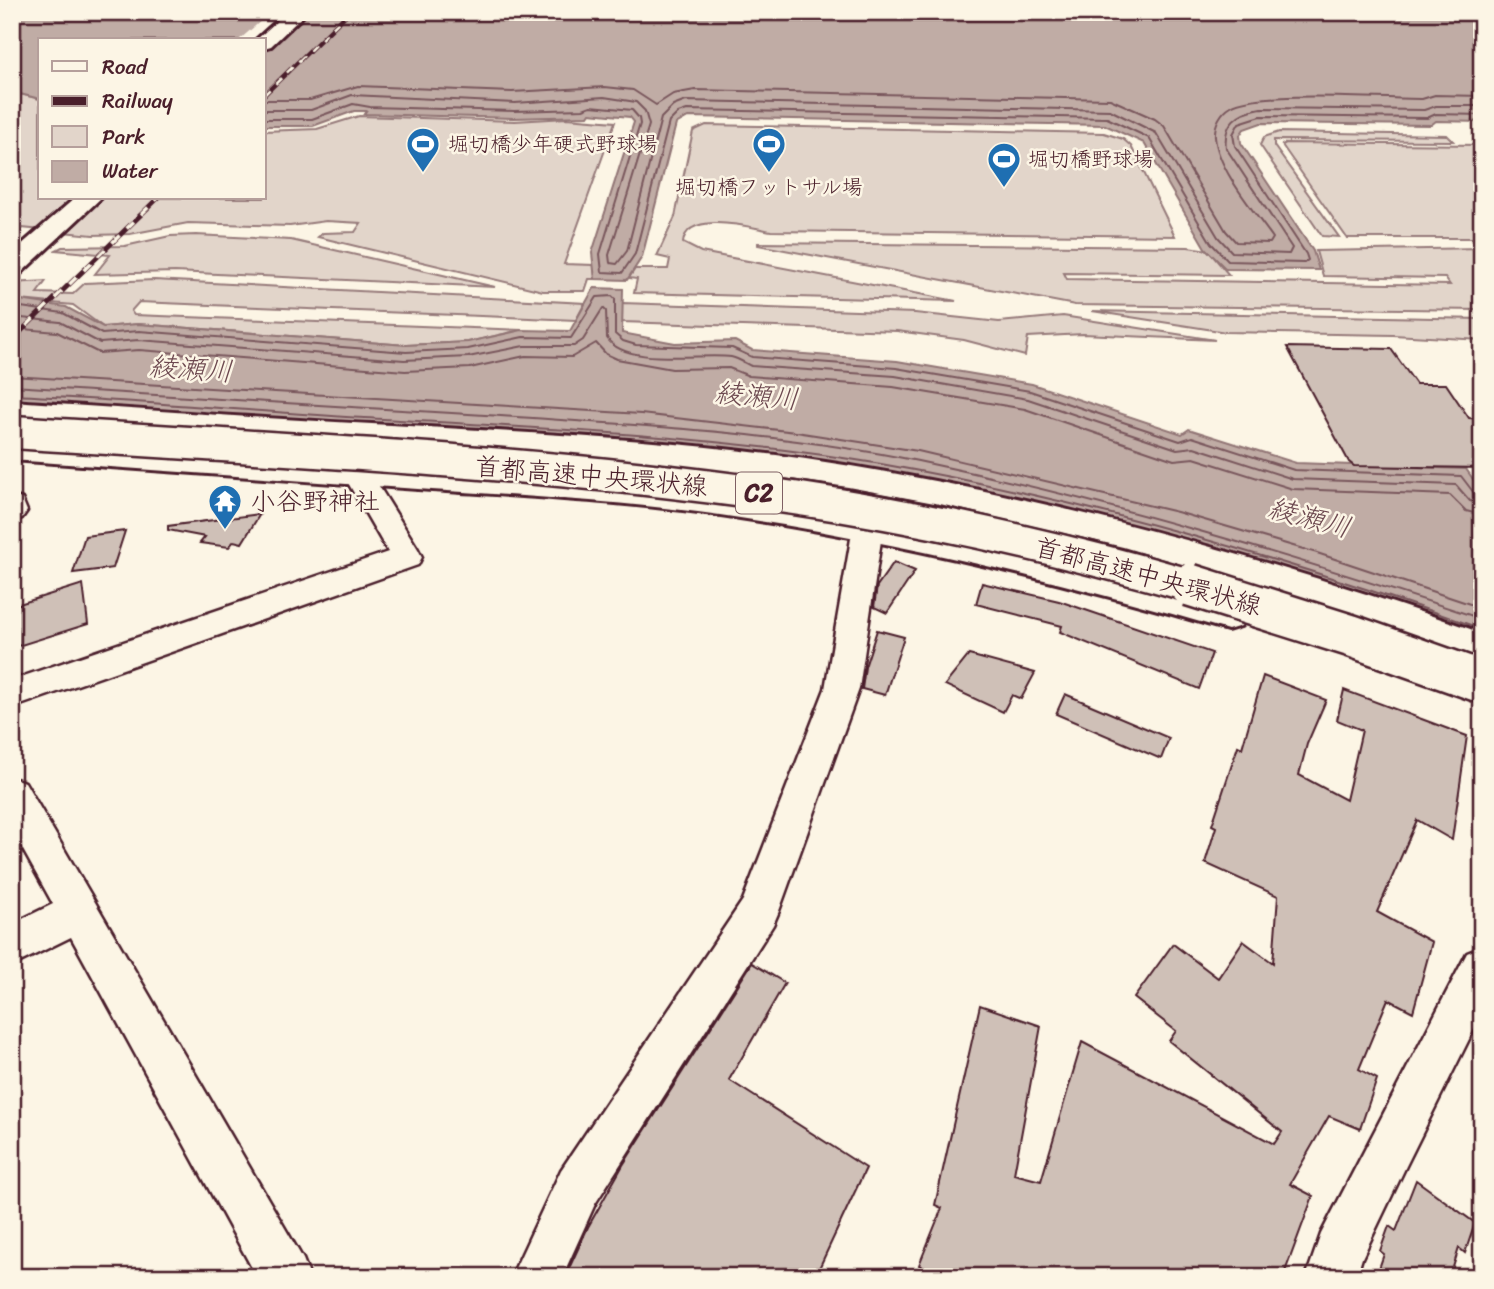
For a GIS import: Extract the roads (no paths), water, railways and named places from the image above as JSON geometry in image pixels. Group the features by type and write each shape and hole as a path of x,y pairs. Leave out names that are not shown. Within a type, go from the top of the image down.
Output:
{"main road":[{"path":"253,38 283,12"},
{"path":"266,40 298,12"},
{"path":"14,259 68,200"},
{"path":"14,259 87,200"},
{"name":"首都高速中央環状線","path":"12,411 639,451 757,464 962,497 1133,536 1218,560 1482,648"},
{"path":"312,431 627,463 800,488 920,509 1132,559 1247,593 1367,636 1482,683"},
{"name":"首都高速中央環状線","path":"12,432 625,477 747,491 861,509 957,527 1110,563 1271,609 1482,683"},
{"path":"12,449 630,494 737,506 868,527 1006,555 1135,588 1276,631 1482,704"}],"street":[{"path":"12,694 407,557 357,474"},
{"path":"536,1277 578,1187 759,911 842,689 868,527"},
{"path":"12,794 285,1277"},
{"path":"12,946 80,911"},
{"path":"1331,1277 1339,1252 1389,1149 1482,968"}],"water":[{"path":"12,12 1482,12 1482,122 1436,121 1431,125 1261,123 1244,129 1240,135 1241,143 1313,251 1319,270 1226,269 1205,248 1144,143 1105,125 688,117 676,124 642,257 627,280 595,279 592,253 634,122 630,117 590,113 588,116 514,118 364,114 366,111 354,111 313,126 266,126 266,38 38,38 38,98 12,92"},
{"name":"綾瀬川","path":"594,288 623,289 622,333 675,343 735,341 752,350 897,361 1032,384 1182,434 1189,429 1296,463 1466,469 1482,492 1482,636 1045,506 914,477 792,458 639,441 12,402 12,302 20,300 66,307 103,327 138,324 406,345 468,342 522,330 570,331"}],"railway":[{"path":"266,93 349,12"},
{"path":"12,340 156,200"}],"place":[{"name":"堀切橋少年硬式野球場","path":"423,174"},
{"name":"堀切橋フットサル場","path":"769,174"},
{"name":"堀切橋野球場","path":"1004,189"},
{"name":"小谷野神社","path":"225,531"}]}
